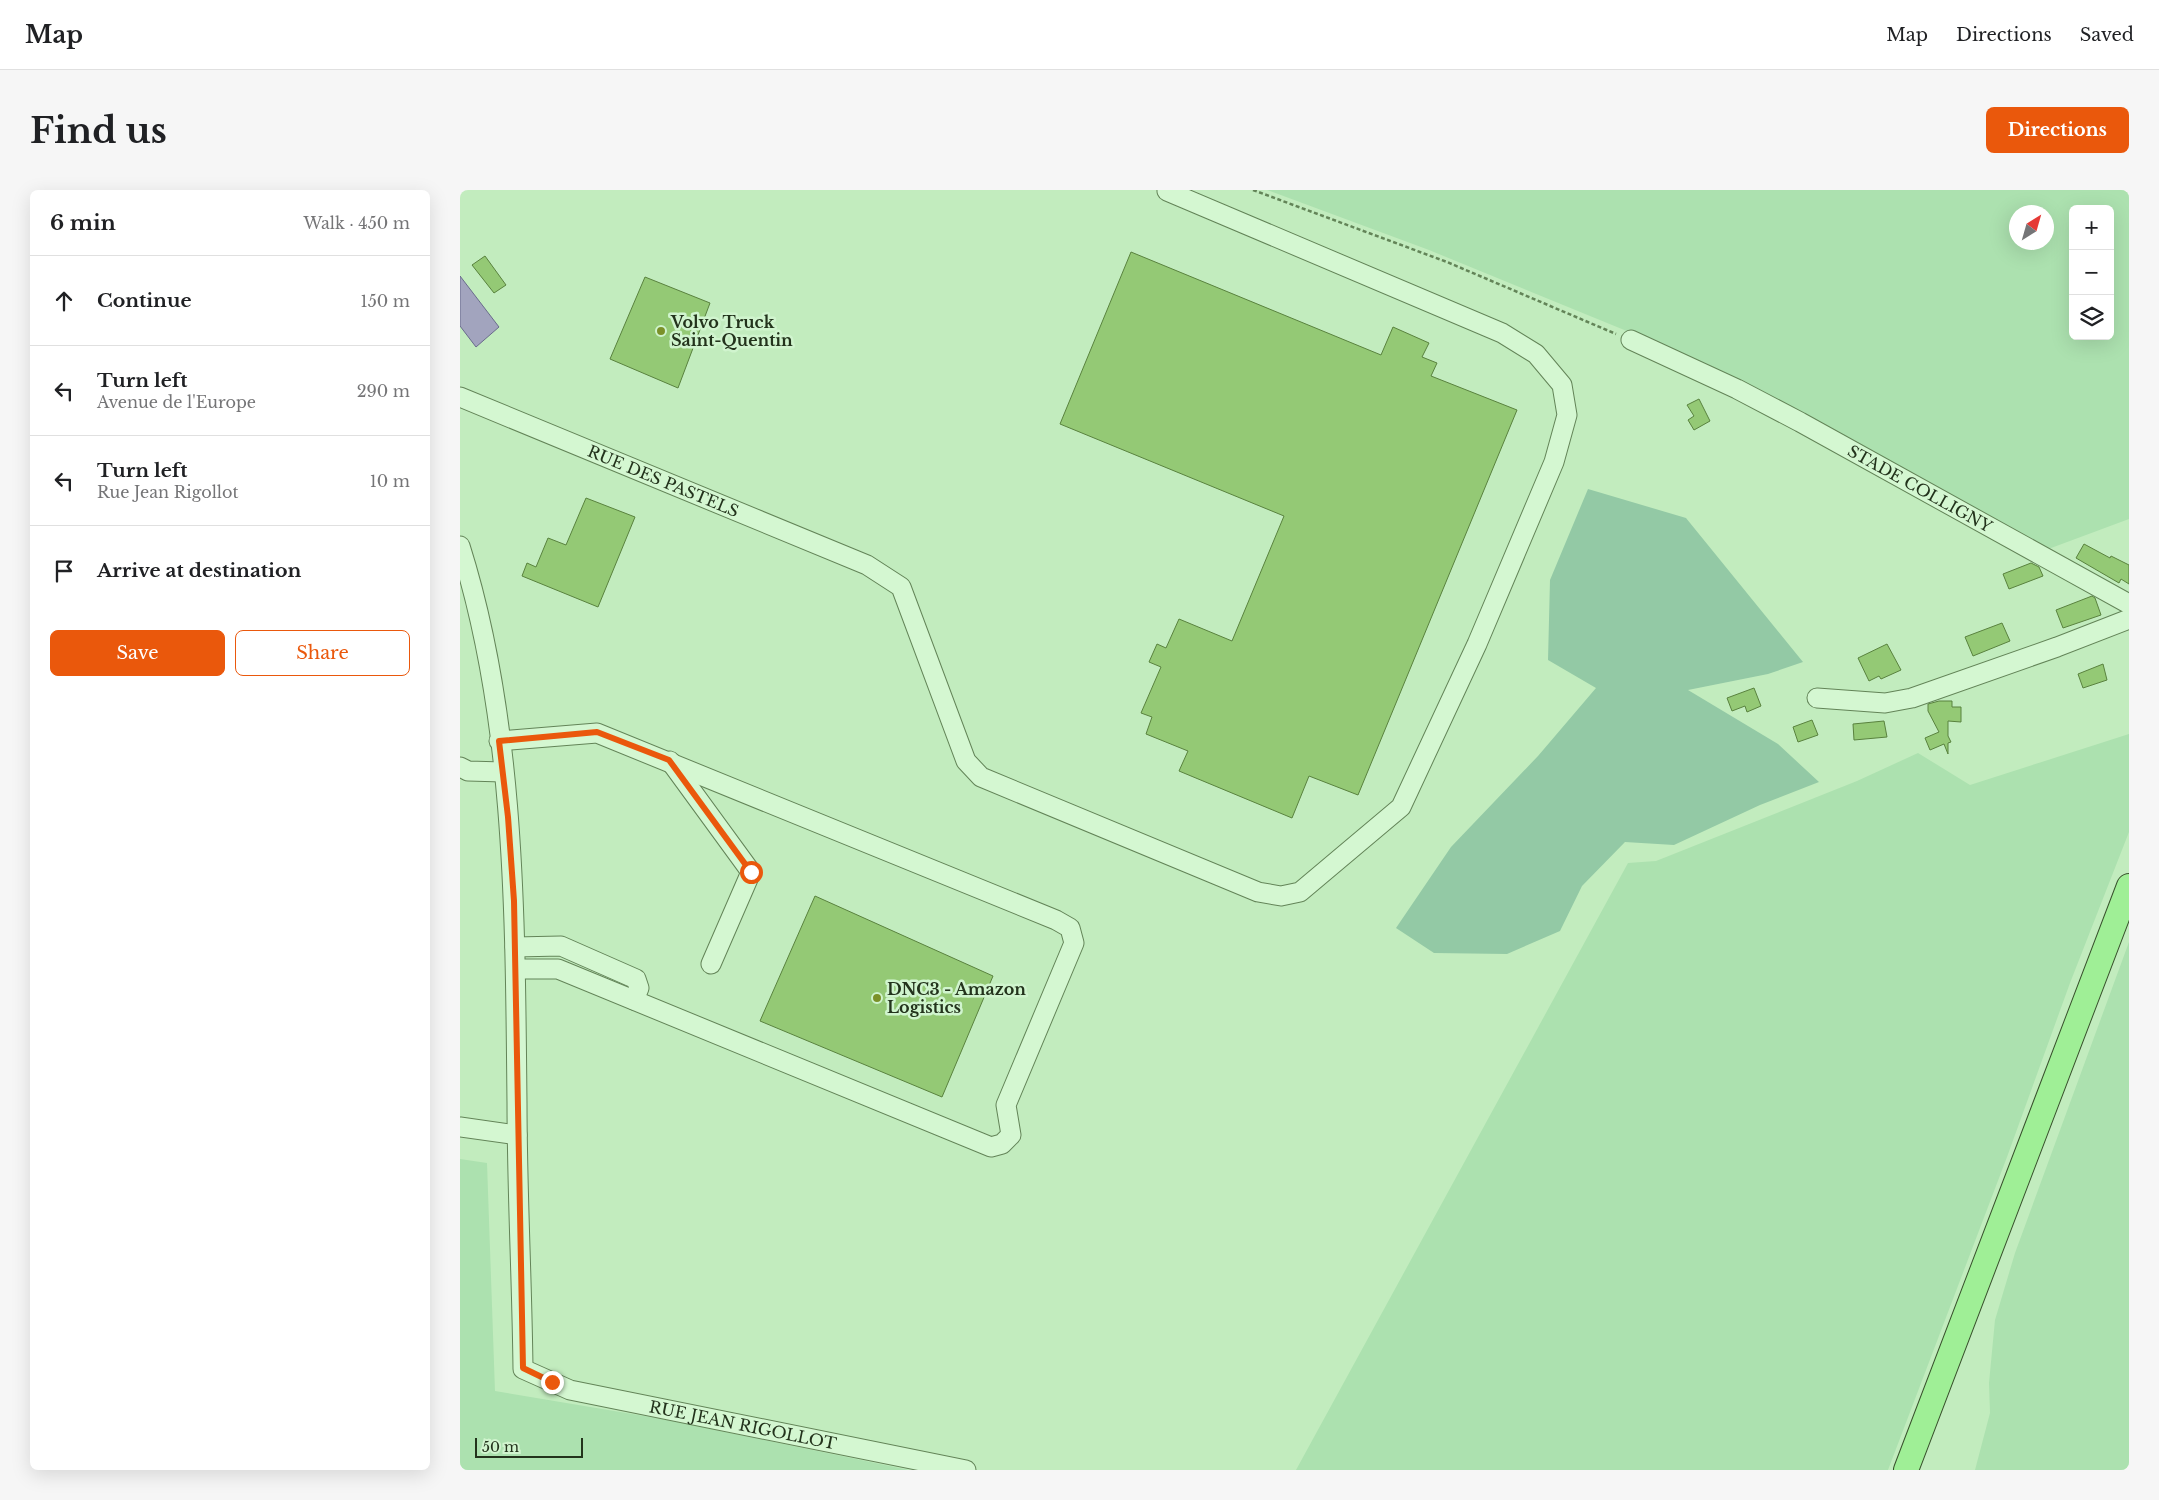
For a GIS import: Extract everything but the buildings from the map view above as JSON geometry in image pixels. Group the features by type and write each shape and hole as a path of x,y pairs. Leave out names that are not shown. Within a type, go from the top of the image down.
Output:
{"main road":[{"path":"1906,1470 2129,886"}],"street":[{"name":"RUE DES PASTELS","path":"460,397 867,565 901,587 966,761 981,777 1258,892 1281,896 1300,892 1401,807 1477,644 1554,462 1568,415 1562,385 1536,354 1502,333 1167,191"},
{"name":"STADE COLLIGNY","path":"1631,340 1709,375 1800,422 2129,604"},
{"path":"460,546 479,615 499,741 508,817 516,969 517,1135 460,1127"},
{"path":"1817,698 1885,703 1912,698 2057,647 2129,619"},
{"path":"499,741 597,732 1056,920 1070,928 1074,943 1006,1106 1010,1120 1011,1135 1002,1144 991,1146 558,969 516,969"},
{"path":"669,760 751,872 711,964"},
{"path":"460,767 468,771 503,772"},
{"path":"515,947 561,946 636,979 639,988 634,1000"},
{"name":"RUE JEAN RIGOLLOT","path":"517,1135 523,1368 570,1390 966,1470"}],"path":[{"path":"1253,190 1447,262 1631,340"}],"green space":[{"path":"1267,190 2129,190 2129,519 2043,551 1752,386 1705,363 1429,250"},
{"path":"1588,489 1686,518 1803,662 1768,674 1688,690 1778,744 1819,782 1760,805 1674,845 1625,842 1582,886 1560,931 1507,954 1434,953 1396,928 1451,847 1538,756 1596,688 1548,660 1550,580"},
{"path":"2129,734 2129,832 2070,983 2007,1157 1888,1470 1296,1470 1628,863 1656,861 1857,781 1918,753 1970,785"},
{"path":"2129,942 2129,1470 1975,1470 1990,1413 1989,1383 1995,1320 2015,1253"},
{"path":"460,1159 487,1163 495,1391 668,1420 909,1470 460,1470"}],"water":[{"path":"460,276 499,327 476,347 460,326"}],"place":[{"name":"Volvo Truck Saint-Quentin","path":"661,331"},
{"name":"DNC3 - Amazon Logistics","path":"877,998"}],"route":[{"path":"552,1382 523,1368 517,1135 514,901 508,817 499,741 597,732 669,760 751,872"}]}
